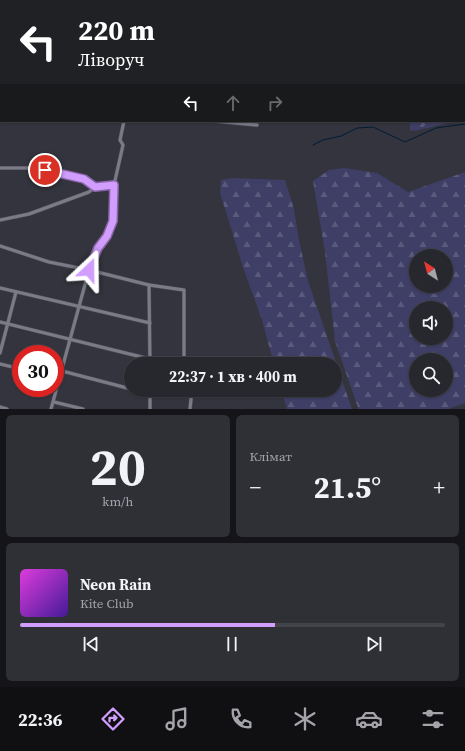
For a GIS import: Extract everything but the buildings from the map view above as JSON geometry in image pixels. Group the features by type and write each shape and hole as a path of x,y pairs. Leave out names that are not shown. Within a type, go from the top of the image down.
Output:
{"street":[{"path":"64,362 89,270 98,248 107,236 113,221 114,185 123,145 120,140 124,122"},
{"path":"225,122 257,125"},
{"path":"0,168 32,168 84,179 95,187"},
{"path":"0,220 29,214 89,192 95,187 114,185"},
{"path":"0,246 49,262 150,285 184,290 184,357"},
{"path":"150,285 150,357"},
{"path":"0,288 150,323"},
{"path":"0,354 16,292"},
{"path":"0,322 132,357"},
{"path":"0,364 12,367"},
{"path":"64,372 124,387"},
{"path":"52,409 55,397"},
{"path":"150,397 150,409"},
{"path":"190,409 191,397"},
{"path":"54,402 84,409"},
{"path":"0,408 7,409"}],"green space":[{"path":"410,122 430,122 419,130 410,131"},
{"path":"430,122 452,122 419,130"},
{"path":"344,168 377,173 408,192 465,172 465,403 448,409 359,409 342,361 342,357 340,357 335,341 325,252 313,181 329,170"},
{"path":"233,178 285,180 294,209 308,281 334,357 272,357 262,320 244,270 220,193 221,180"},
{"path":"342,380 352,409 287,409 283,397 342,397"}],"waterway":[{"path":"313,145 323,140 341,136 357,128 373,127 405,142 436,128 465,124"}],"route":[{"path":"45,170 84,179 95,187 114,185 113,221 107,236 98,248 89,270"}]}
